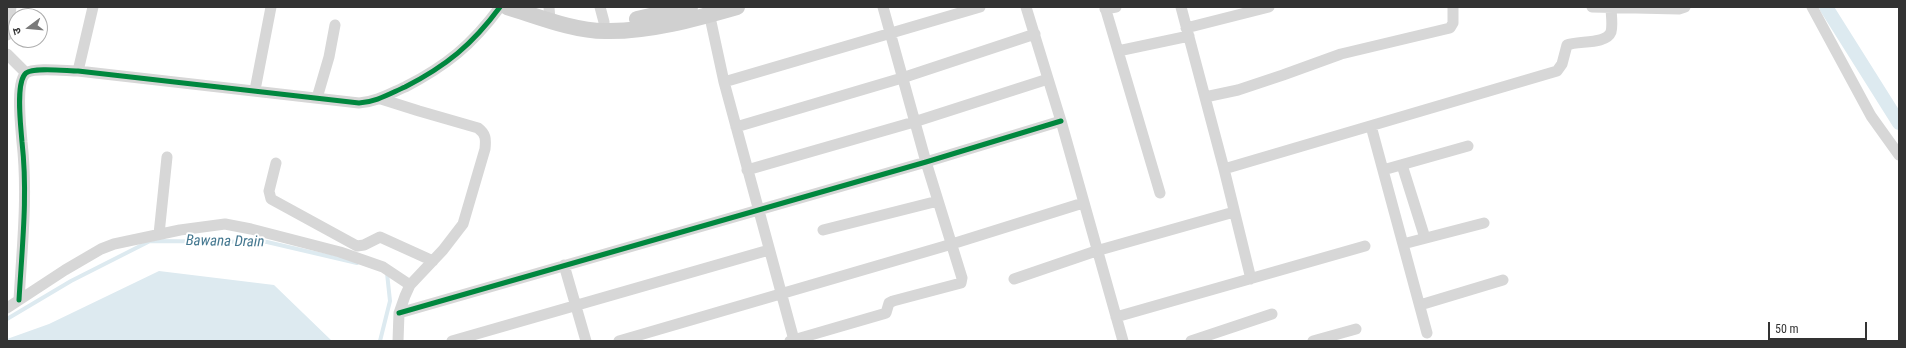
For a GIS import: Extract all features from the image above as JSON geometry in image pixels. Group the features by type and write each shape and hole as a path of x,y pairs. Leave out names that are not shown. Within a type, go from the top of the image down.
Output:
{"main road":[{"path":"507,7 547,11 604,27 658,27 708,11 737,7"},
{"path":"604,27 690,7"}],"street":[{"path":"7,35 11,7"},
{"path":"78,71 93,7"},
{"path":"255,90 272,7"},
{"path":"19,300 26,209 23,148 18,107 23,78 26,73 34,70 78,71 359,103 381,99 433,72 468,46 500,7"},
{"path":"600,7 604,27"},
{"path":"708,11 724,82 747,170 759,209 792,341 883,314 886,312 889,303 893,301 961,283 962,278 914,122 883,7"},
{"path":"724,82 980,7"},
{"path":"1026,7 1061,121 1122,341"},
{"path":"1181,7 1224,169 1251,279"},
{"path":"1118,51 1188,32 1269,7"},
{"path":"1205,97 1238,90 1341,54 1450,28 1454,23 1453,7"},
{"path":"1592,7 1679,9 1685,7"},
{"path":"1812,7 1871,116 1899,155"},
{"path":"1109,8 1118,51 1160,193"},
{"path":"1224,169 1557,71 1562,64 1567,45 1599,40 1608,36 1611,32 1611,8"},
{"path":"317,98 329,57 335,25"},
{"path":"736,126 902,78 1035,34"},
{"path":"7,54 26,73"},
{"path":"747,170 914,122 1048,79"},
{"path":"381,99 419,112 478,128 484,132 486,139 485,149 463,224 443,250 410,285 399,313 398,341"},
{"path":"7,109 18,107"},
{"path":"399,313 926,162 1061,121"},
{"path":"1371,126 1427,333"},
{"path":"1383,170 1468,146"},
{"path":"159,234 167,157"},
{"path":"276,163 269,191 271,199 357,246 364,245 380,237 433,261"},
{"path":"1402,165 1425,238"},
{"path":"823,230 938,201"},
{"path":"619,341 952,244 1083,203"},
{"path":"1014,279 1096,251 1234,212"},
{"path":"1403,244 1484,223"},
{"path":"7,308 101,249 114,244 159,234 225,224 340,252 383,267 410,285"},
{"path":"1116,317 1365,246"},
{"path":"452,341 769,250"},
{"path":"564,266 586,341"},
{"path":"1420,304 1503,280"},
{"path":"1191,341 1272,314"},
{"path":"1313,341 1356,329"}],"shaded area":[{"path":"159,271 274,285 332,341 7,341 7,339 49,324"}],"waterway":[{"path":"1826,7 1899,123"},
{"name":"Bawana Drain","path":"7,319 71,281 150,241 267,242 357,263"},
{"name":"Bawana Drain","path":"380,341 390,301 387,273"}],"cycle path":[{"path":"19,300 24,201 24,162 20,116 20,95 23,78 26,73 36,70 78,71 359,103 382,97 405,87 433,71 457,53 479,33 500,7"},
{"path":"399,313 926,162 1061,121"}]}
